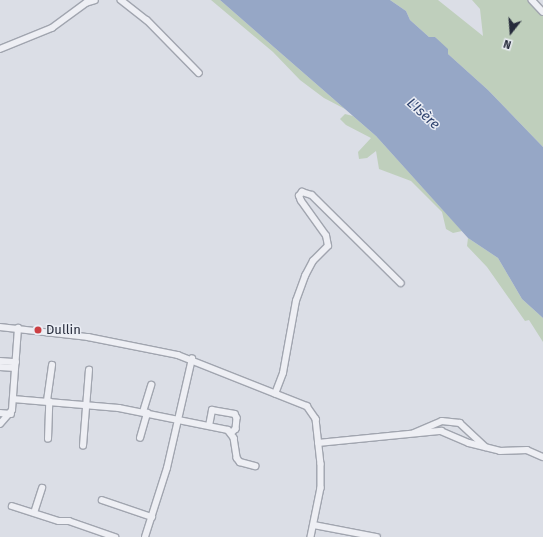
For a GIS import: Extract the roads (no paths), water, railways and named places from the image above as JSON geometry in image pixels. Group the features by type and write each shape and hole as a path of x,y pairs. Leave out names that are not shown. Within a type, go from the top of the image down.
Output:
{"street":[{"path":"0,50 52,28 86,3 95,0"},
{"path":"121,0 147,20 199,73"},
{"path":"532,0 543,12"},
{"path":"275,394 283,373 296,301 312,261 328,246 326,236 301,201 300,196 302,192 312,195 401,283"},
{"path":"0,327 88,337 192,360 307,406 314,414 318,443 321,488 311,537"},
{"path":"0,424 11,414 18,328"},
{"path":"145,537 167,468 192,360"},
{"path":"0,361 15,365"},
{"path":"0,367 15,365"},
{"path":"48,439 48,402 52,365"},
{"path":"83,446 89,370"},
{"path":"140,438 151,385"},
{"path":"13,399 87,405 145,413 209,426 232,433"},
{"path":"209,426 212,410 235,414 238,418 236,429 232,433"},
{"path":"0,412 11,414"},
{"path":"411,435 442,421 460,423 486,447"},
{"path":"318,443 441,431 486,447 500,450 527,450 543,457"},
{"path":"232,433 237,458 240,462 255,466"},
{"path":"34,513 42,488"},
{"path":"102,500 152,517"},
{"path":"12,506 59,521 69,521 115,537"},
{"path":"314,525 377,537"}],"water":[{"name":"L'Isère","path":"220,0 390,0 406,11 410,20 429,37 435,37 448,49 448,54 488,90 543,147 543,318 522,299 498,258 468,238 376,136"}],"place":[{"name":"Dullin","path":"38,330"}]}
